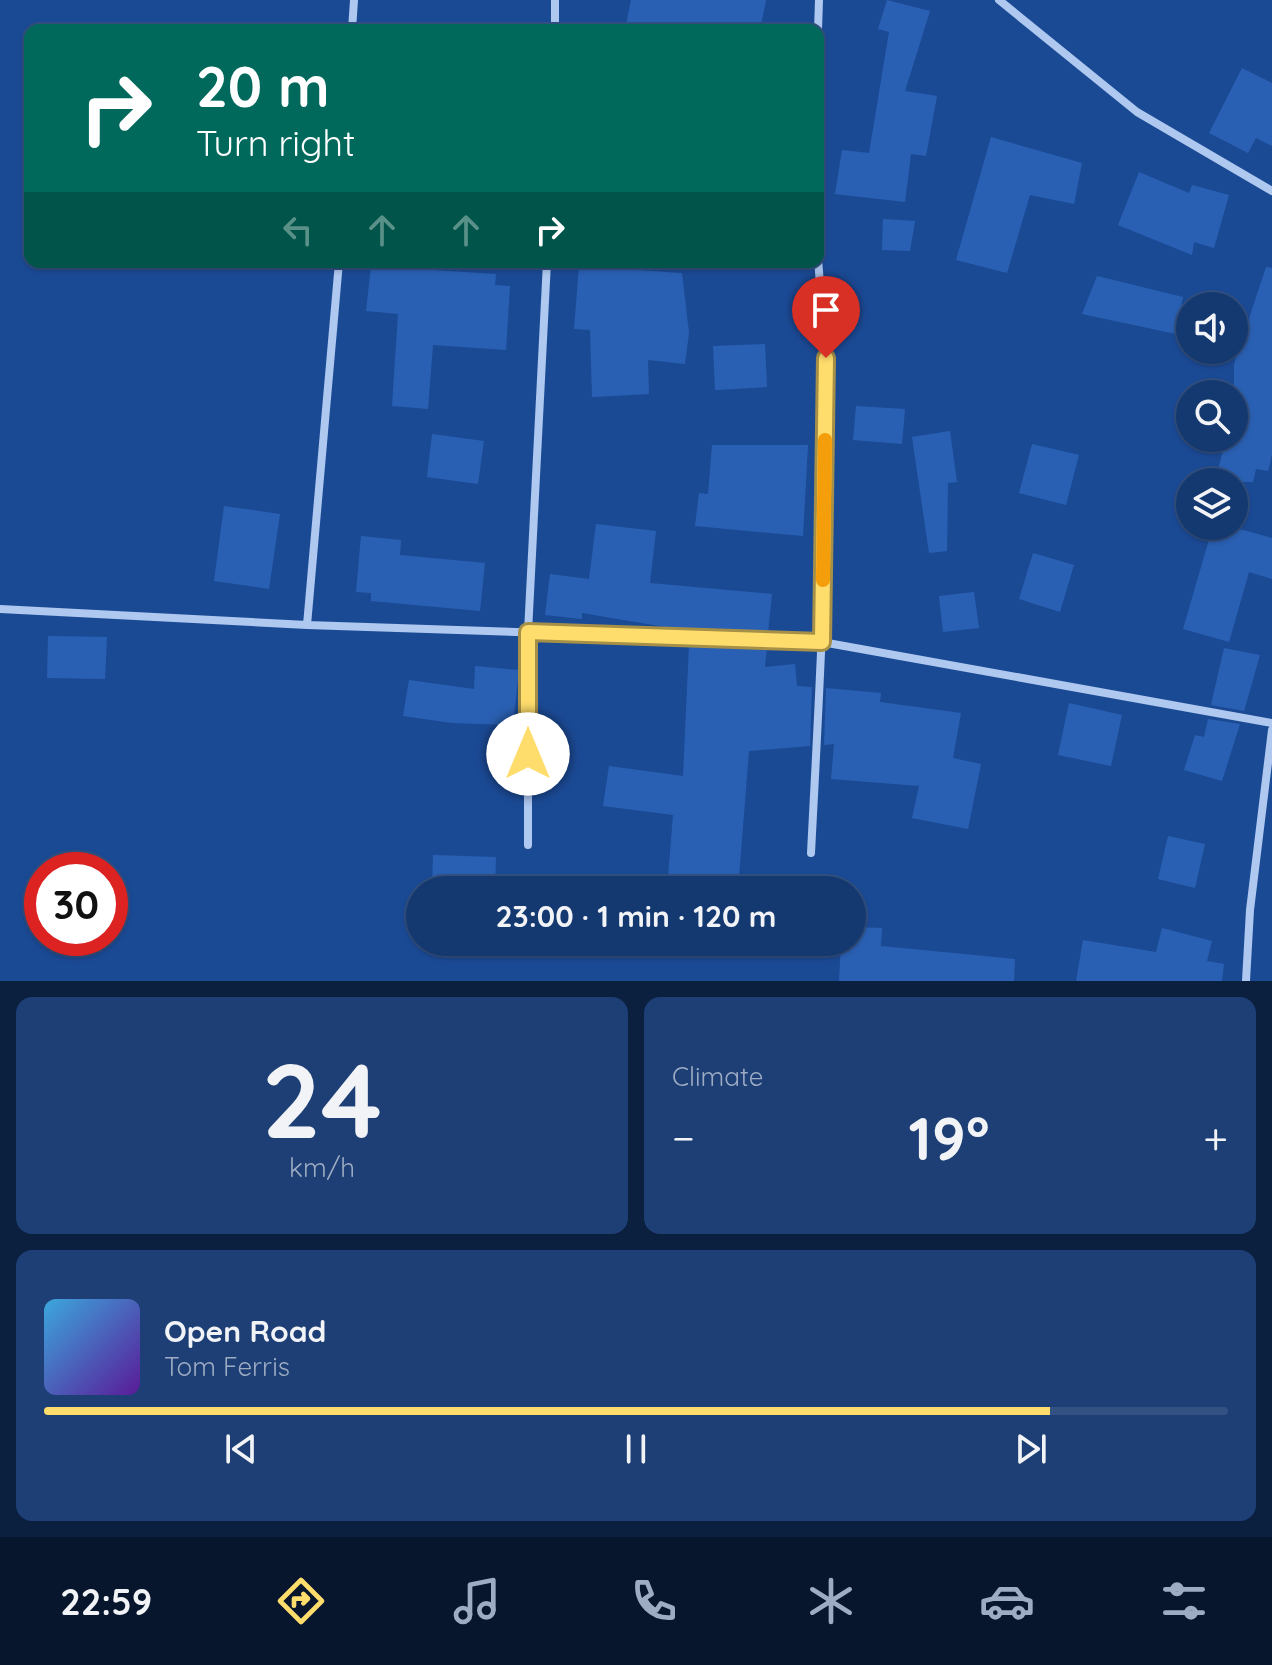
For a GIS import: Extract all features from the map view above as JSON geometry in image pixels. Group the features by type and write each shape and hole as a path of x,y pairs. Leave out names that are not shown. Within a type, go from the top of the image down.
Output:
{"street":[{"path":"352,24 354,0"},
{"path":"555,0 555,24"},
{"path":"818,24 819,0"},
{"path":"999,0 1137,112 1272,191"},
{"path":"307,625 338,268"},
{"path":"528,845 528,632 547,268"},
{"path":"811,853 822,642 826,358 819,268"},
{"path":"0,609 307,625 822,642 1272,723"},
{"path":"1246,981 1250,910 1272,730"}],"building":[{"path":"631,0 766,0 761,24 626,24"},
{"path":"887,0 930,11 905,91 937,96 926,156 911,154 905,202 835,194 842,150 869,153 889,32 878,29"},
{"path":"1242,68 1272,83 1272,146 1256,138 1248,153 1209,133"},
{"path":"991,137 1082,163 1074,204 1030,195 1007,273 956,260"},
{"path":"1139,172 1189,193 1192,185 1229,195 1214,248 1194,242 1192,255 1118,225"},
{"path":"883,219 915,221 910,251 882,250"},
{"path":"1266,267 1272,268 1272,455 1268,471 1256,469 1253,482 1248,482 1248,468 1218,468 1222,452 1248,452 1248,380 1234,380 1234,364 1248,364 1248,322"},
{"path":"371,268 496,274 495,285 510,286 506,350 433,345 428,409 392,406 398,314 366,311"},
{"path":"579,268 682,273 689,333 685,364 648,360 649,394 592,397 590,330 574,329"},
{"path":"1097,276 1176,295 1176,334 1082,314"},
{"path":"765,344 767,387 715,390 713,346"},
{"path":"856,406 905,409 902,444 853,440"},
{"path":"950,431 957,482 948,483 947,551 929,553 912,437"},
{"path":"432,434 484,441 478,484 427,477"},
{"path":"1032,444 1079,455 1066,505 1019,493"},
{"path":"712,445 808,445 803,536 695,526 699,493 708,494"},
{"path":"224,506 280,514 269,589 214,581"},
{"path":"596,524 656,531 650,583 772,594 768,633 689,631 582,613 582,619 545,615 550,574 589,579"},
{"path":"1248,531 1272,538 1272,579 1249,572 1229,642 1183,629 1209,540 1248,540"},
{"path":"361,536 401,540 400,555 485,563 480,611 371,601 371,593 356,592"},
{"path":"1033,553 1074,565 1060,612 1019,599"},
{"path":"974,592 979,628 943,632 939,596"},
{"path":"48,636 107,637 105,679 47,678"},
{"path":"689,645 767,647 765,667 795,664 797,686 812,687 810,746 749,751 739,876 668,876 673,815 603,806 609,766 683,776"},
{"path":"1224,648 1260,655 1244,711 1211,705"},
{"path":"475,666 519,670 513,725 452,723 403,716 409,680 474,689"},
{"path":"826,688 881,693 880,702 961,713 953,758 981,764 968,829 912,818 919,786 831,779 834,744 824,745"},
{"path":"1069,703 1122,715 1111,766 1058,755"},
{"path":"1208,719 1240,724 1222,781 1184,770 1195,735 1204,737"},
{"path":"1168,836 1205,844 1195,888 1158,879"},
{"path":"433,855 496,857 495,876 432,876"},
{"path":"866,927 882,928 881,946 1015,959 1014,981 839,981 840,956 866,956"},
{"path":"1162,928 1212,941 1207,961 1224,964 1222,981 1076,981 1083,940 1156,952"}],"slow traffic":[{"path":"823,580 825,440"}],"route":[{"path":"528,754 528,632 822,642 826,358"}]}
